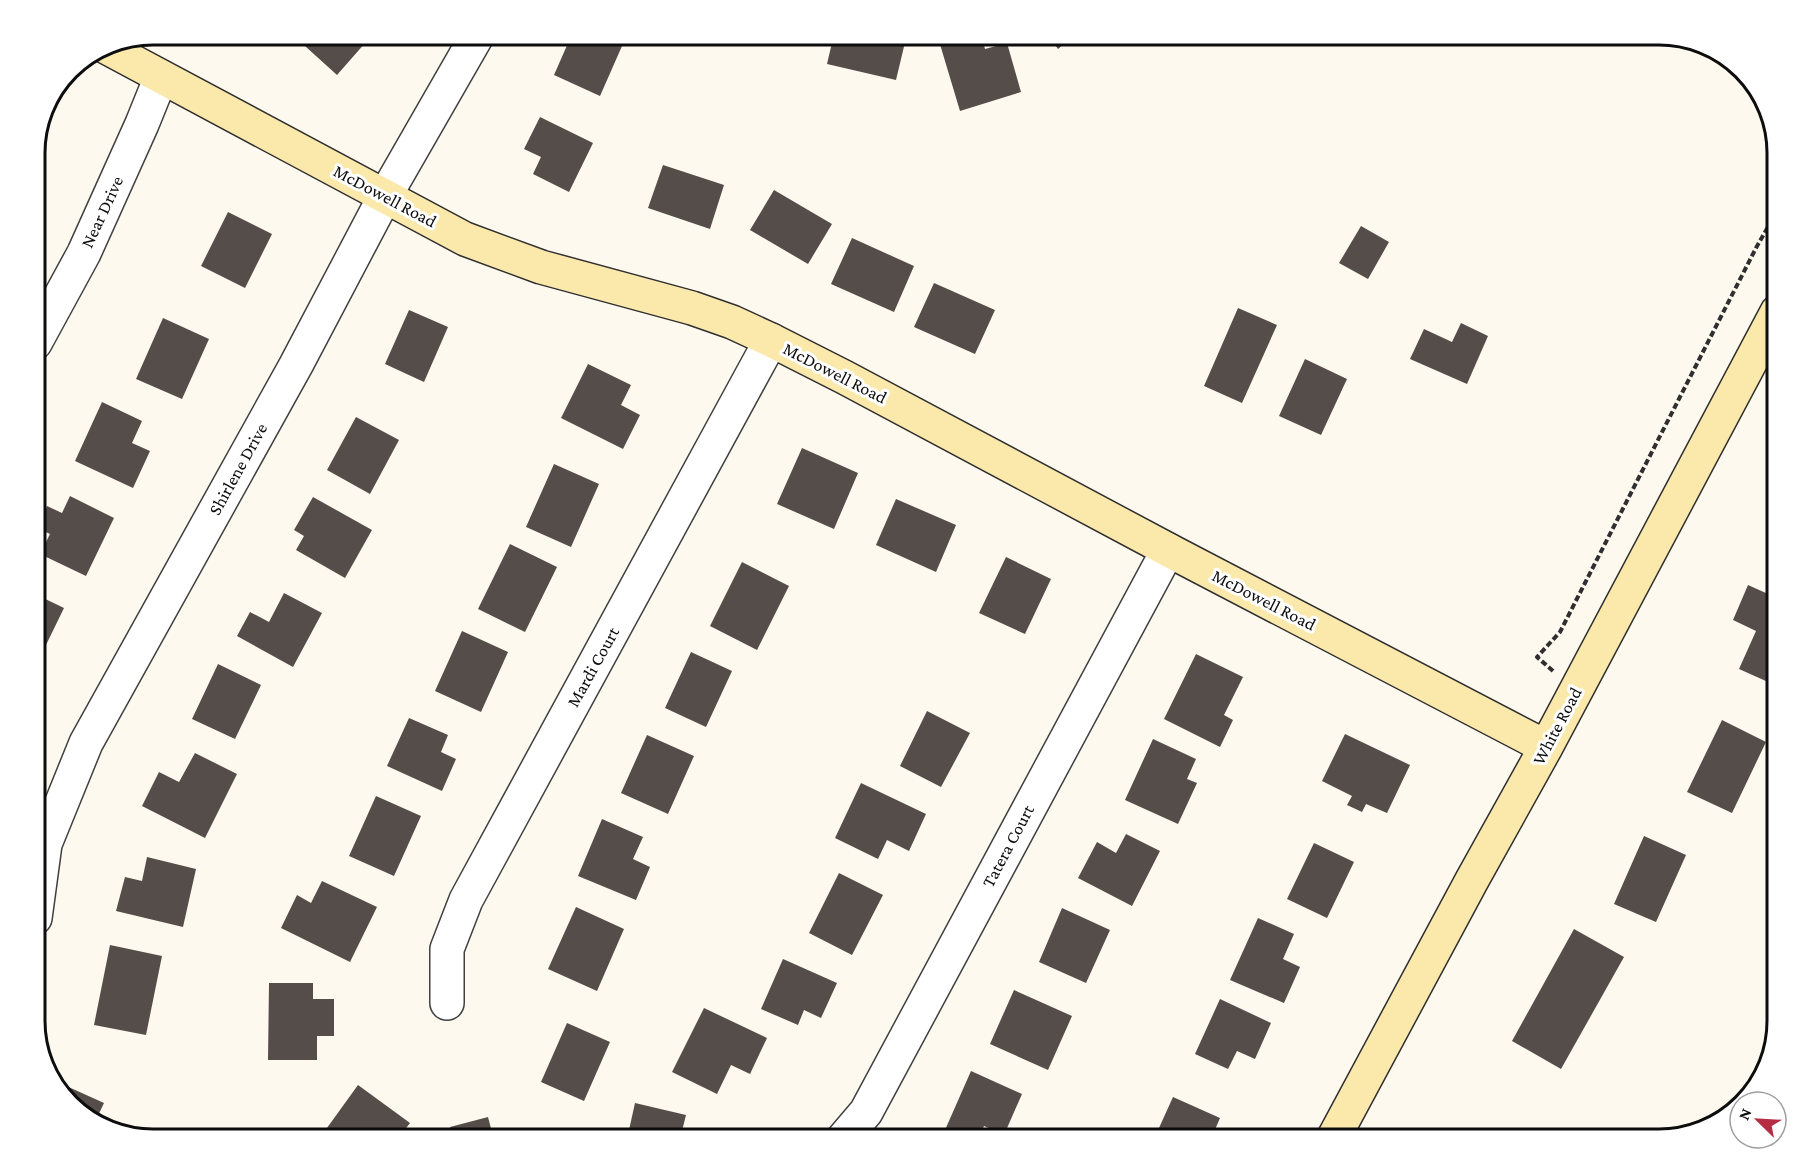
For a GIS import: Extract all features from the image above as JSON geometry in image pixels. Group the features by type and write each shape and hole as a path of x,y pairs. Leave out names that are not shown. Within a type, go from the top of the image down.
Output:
{"street":[{"name":"Shirlene Drive","path":"45,844 86,742 296,366 385,196 472,45"},
{"name":"McDowell Road","path":"116,52 465,239 541,267 692,308 732,322 771,340 1546,747"},
{"name":"Near Drive","path":"45,325 84,253 161,77"},
{"name":"White Road","path":"1339,1129 1767,333"},
{"name":"Mardi Court","path":"447,1003 447,950 466,900 771,340"},
{"name":"Tatera Court","path":"852,1129 866,1112 1168,550"}],"path":[{"path":"1575,692 1537,657 1560,632 1767,230"}],"building":[{"path":"304,45 363,45 337,75"},
{"path":"567,45 622,45 600,96 554,75"},
{"path":"831,45 904,45 896,80 827,64"},
{"path":"940,45 984,45 985,49 1008,45 1021,92 960,111"},
{"path":"540,117 593,143 569,192 533,174 541,157 524,149"},
{"path":"663,165 724,185 710,229 648,208"},
{"path":"774,190 832,224 808,264 750,230"},
{"path":"228,212 272,234 245,288 201,266"},
{"path":"1361,226 1389,242 1368,279 1339,263"},
{"path":"852,238 914,266 894,312 831,284"},
{"path":"934,283 995,310 975,354 914,327"},
{"path":"1238,308 1277,325 1242,403 1204,386"},
{"path":"409,310 448,327 424,382 385,364"},
{"path":"163,318 209,339 182,399 136,379"},
{"path":"1461,323 1488,336 1467,384 1410,359 1424,329 1452,342"},
{"path":"1305,359 1347,379 1321,435 1279,416"},
{"path":"588,364 631,385 621,405 640,415 623,449 561,418"},
{"path":"102,402 142,421 132,443 150,451 133,488 75,461"},
{"path":"356,417 399,440 370,494 327,470"},
{"path":"802,448 858,473 834,529 777,504"},
{"path":"554,464 599,484 571,547 526,527"},
{"path":"70,496 114,518 86,576 45,556 45,544 50,534 45,532 45,510 47,506 62,513"},
{"path":"313,497 372,530 345,578 296,550 304,536 294,530"},
{"path":"896,499 956,525 936,572 876,545"},
{"path":"510,544 557,567 525,632 478,609"},
{"path":"1006,557 1051,579 1025,634 979,613"},
{"path":"742,562 789,586 757,650 710,626"},
{"path":"1748,585 1767,594 1767,682 1739,669 1756,631 1733,620"},
{"path":"284,593 322,613 293,667 237,636 250,612 269,622"},
{"path":"45,599 64,608 45,645"},
{"path":"462,631 508,652 481,712 435,691"},
{"path":"691,652 732,671 706,727 665,708"},
{"path":"1196,654 1243,677 1224,715 1233,720 1220,747 1164,719"},
{"path":"218,664 261,685 235,739 192,719"},
{"path":"927,711 970,733 941,787 900,766"},
{"path":"409,718 448,735 441,752 456,759 442,791 387,766"},
{"path":"1722,720 1766,742 1732,813 1687,792"},
{"path":"1345,734 1410,765 1387,813 1366,804 1362,812 1347,805 1352,796 1322,781"},
{"path":"647,735 694,756 668,814 621,793"},
{"path":"1153,739 1196,759 1187,779 1197,783 1178,824 1125,800"},
{"path":"195,753 237,774 205,838 142,806 159,772 179,782"},
{"path":"861,783 926,814 909,851 887,840 878,859 835,838"},
{"path":"376,796 421,816 394,876 349,856"},
{"path":"602,819 643,837 633,859 650,867 636,900 578,876"},
{"path":"1126,834 1160,851 1132,906 1078,878 1097,842 1116,853"},
{"path":"1644,836 1686,855 1656,922 1614,904"},
{"path":"1314,843 1354,862 1327,918 1287,899"},
{"path":"147,857 196,869 183,927 116,911 125,877 142,881"},
{"path":"839,873 883,895 852,955 809,933"},
{"path":"322,881 377,907 350,962 281,928 297,895 311,903"},
{"path":"576,907 624,929 597,991 548,969"},
{"path":"1062,908 1110,930 1086,983 1039,962"},
{"path":"1258,918 1294,934 1283,959 1300,967 1284,1003 1230,980"},
{"path":"1574,929 1624,957 1561,1069 1512,1041"},
{"path":"110,945 162,956 146,1035 94,1025"},
{"path":"783,959 837,983 821,1018 804,1010 798,1025 761,1009"},
{"path":"269,983 313,983 313,999 334,999 334,1036 317,1036 317,1060 268,1060"},
{"path":"1014,990 1072,1016 1048,1070 990,1044"},
{"path":"1220,999 1271,1023 1255,1059 1237,1051 1228,1069 1195,1054"},
{"path":"704,1008 767,1038 750,1074 731,1065 717,1094 672,1072"},
{"path":"567,1023 610,1042 584,1101 541,1082"},
{"path":"971,1071 1022,1094 1007,1129 991,1129 984,1126 983,1129 945,1129"},
{"path":"358,1085 410,1123 406,1129 326,1129"},
{"path":"68,1087 104,1103 99,1114 82,1102"},
{"path":"1173,1097 1220,1118 1215,1129 1159,1129"},
{"path":"635,1103 686,1115 682,1129 629,1129"},
{"path":"488,1117 491,1129 450,1129 450,1127"}]}
